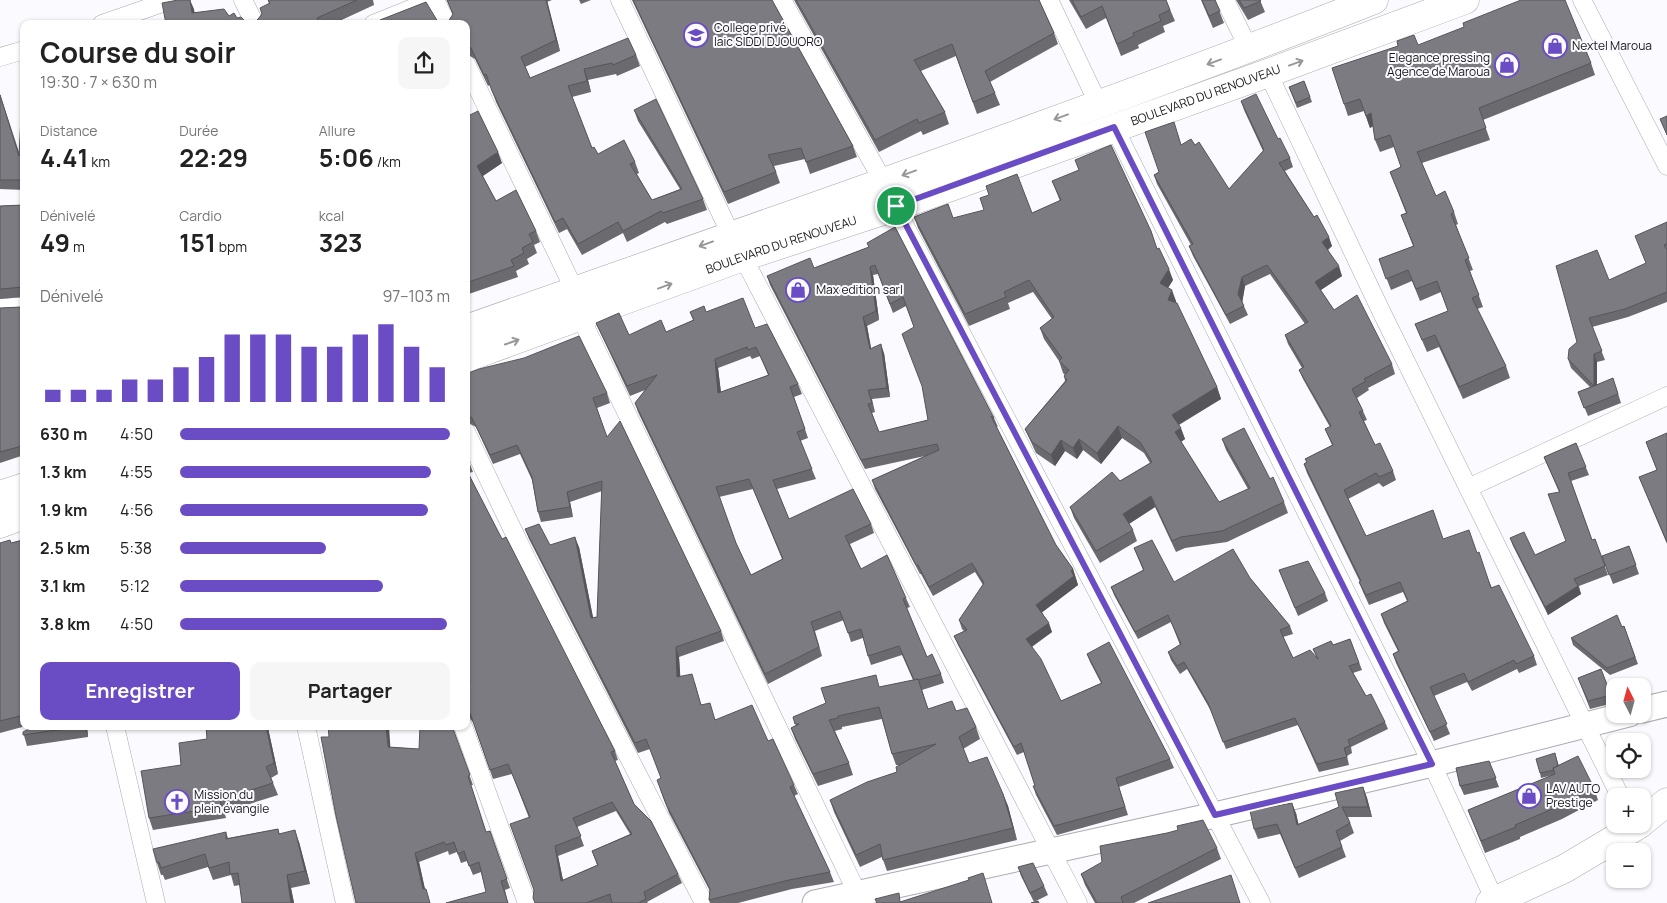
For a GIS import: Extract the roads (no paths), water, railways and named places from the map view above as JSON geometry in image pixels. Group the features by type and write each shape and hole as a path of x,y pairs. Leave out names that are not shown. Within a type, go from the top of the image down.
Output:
{"main road":[{"name":"BOULEVARD DU RENOUVEAU","path":"470,357 581,318 737,246 884,183 1249,49 1374,0"},
{"name":"BOULEVARD DU RENOUVEAU","path":"470,329 575,291 737,246 896,206 1268,73 1465,0"},
{"path":"0,495 20,488"},
{"path":"0,524 20,516"},
{"path":"1651,708 1667,704"},
{"path":"815,903 860,899 1052,850 1215,815 1432,764 1606,720"},
{"path":"1651,814 1667,802"},
{"path":"1494,902 1564,869 1623,833"}],"street":[{"path":"125,20 148,16 171,0"},
{"path":"243,0 253,20"},
{"path":"383,20 434,0 445,20"},
{"path":"620,0 737,246 1078,903"},
{"path":"782,0 884,183"},
{"path":"1049,0 1098,103"},
{"path":"1226,0 1249,49"},
{"path":"1582,0 1667,166"},
{"path":"0,57 20,51"},
{"path":"470,72 575,291"},
{"path":"1268,73 1381,311 1616,788"},
{"path":"1114,127 1432,764 1494,902"},
{"path":"896,206 1261,903"},
{"path":"0,308 20,306"},
{"path":"581,318 860,899"},
{"path":"1468,488 1667,396"},
{"path":"470,440 530,566 704,903"},
{"path":"116,730 156,903"},
{"path":"307,730 345,903"},
{"path":"464,730 527,903"}],"place":[{"name":"College privé laic SIDDI DJOUORO","path":"696,35"},
{"name":"Nextel Maroua","path":"1555,46"},
{"name":"Elegance pressing Agence de Maroua","path":"1507,65"},
{"name":"Max edition sarl","path":"798,290"},
{"name":"LAV AUTO Prestige","path":"1529,796"},
{"name":"Mission du plein évangile","path":"177,802"}]}
